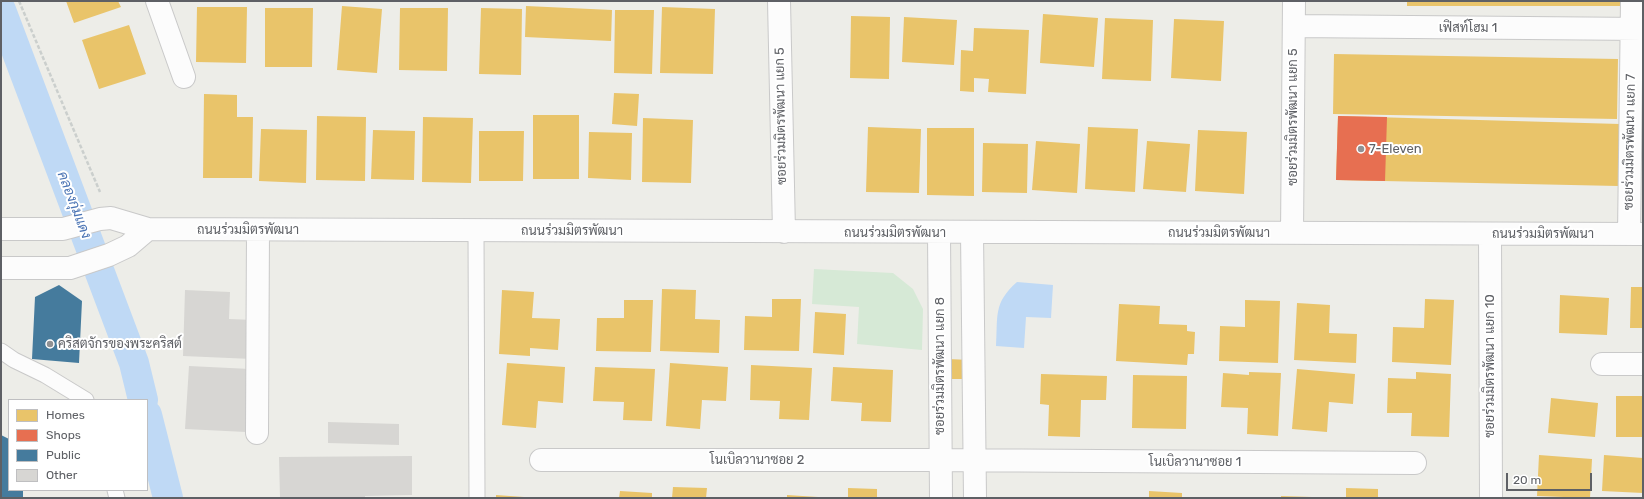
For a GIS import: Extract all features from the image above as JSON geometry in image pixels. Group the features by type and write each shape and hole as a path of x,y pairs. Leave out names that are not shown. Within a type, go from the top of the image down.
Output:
{"street":[{"path":"157,1 184,77"},
{"name":"ซอยร่วมมิตรพัฒนา แยก 5","path":"779,1 784,232"},
{"name":"ซอยร่วมมิตรพัฒนา แยก 5","path":"1292,233 1294,1"},
{"name":"ซอยร่วมมิตรพัฒนา แยก 7","path":"1632,1 1638,29 1636,234"},
{"name":"เฟิสท์โฮม 1","path":"1294,26 1638,29"},
{"path":"1,229 63,229 106,219"},
{"name":"ถนนร่วมมิตรพัฒนา","path":"106,219 148,230 1636,234"},
{"path":"1,268 70,268 109,255 128,246 148,230"},
{"path":"257,433 258,230"},
{"name":"ซอยร่วมมิตรพัฒนา แยก 8","path":"939,233 941,498"},
{"path":"972,233 974,498"},
{"name":"ซอยร่วมมิตรพัฒนา แยก 10","path":"1490,234 1490,498"},
{"path":"1602,364 1643,364"},
{"name":"โนเบิลวานาซอย 2","path":"541,460 974,460"},
{"name":"โนเบิลวานาซอย 1","path":"974,460 1415,463"}],"lane":[{"path":"476,231 477,498"},
{"path":"1,351 14,360 84,399"}],"path":[{"path":"19,1 106,219"}],"green space":[{"path":"814,269 893,273 913,289 923,309 922,350 857,344 859,307 812,304"}],"water":[{"path":"1017,282 1053,285 1051,318 1026,317 1024,348 996,346 997,318 1000,304 1009,290"}],"building: Homes":[{"path":"66,1 118,1 121,7 74,23"},
{"path":"1407,1 1623,1 1623,6 1407,6"},
{"path":"342,6 382,9 377,73 337,70"},
{"path":"526,6 612,10 611,41 525,37"},
{"path":"197,7 247,7 246,63 196,62"},
{"path":"662,7 715,9 713,74 660,73"},
{"path":"265,8 313,8 312,67 265,67"},
{"path":"400,8 448,8 447,71 399,70"},
{"path":"481,8 522,9 521,75 479,74"},
{"path":"615,10 654,10 652,74 614,73"},
{"path":"1043,14 1098,18 1094,67 1040,63"},
{"path":"851,16 890,17 889,79 850,78"},
{"path":"904,17 957,20 954,65 902,62"},
{"path":"1105,18 1153,20 1151,81 1102,79"},
{"path":"1174,19 1224,21 1221,81 1171,78"},
{"path":"129,25 146,74 99,89 82,40"},
{"path":"974,28 1029,30 1026,94 988,92 989,79 974,78 974,92 960,91 961,50 973,51"},
{"path":"1334,54 1618,59 1617,119 1333,114"},
{"path":"614,93 639,94 637,126 612,124"},
{"path":"204,94 237,95 237,117 253,117 252,178 203,178"},
{"path":"533,115 579,115 579,179 533,179"},
{"path":"317,116 366,117 365,181 316,180"},
{"path":"1338,116 1620,124 1618,186 1336,180"},
{"path":"423,117 473,118 471,183 422,182"},
{"path":"643,118 693,120 691,183 642,182"},
{"path":"868,127 921,129 919,193 866,192"},
{"path":"1088,127 1138,129 1135,192 1085,189"},
{"path":"927,128 974,128 974,196 927,195"},
{"path":"261,129 307,130 306,183 259,181"},
{"path":"373,130 415,131 414,180 371,179"},
{"path":"1198,130 1247,132 1244,194 1195,191"},
{"path":"479,131 524,131 523,181 479,181"},
{"path":"589,132 632,133 631,180 588,178"},
{"path":"1036,141 1080,144 1077,193 1032,190"},
{"path":"1147,141 1190,144 1186,192 1143,189"},
{"path":"983,143 1028,144 1027,193 982,192"},
{"path":"1631,287 1643,287 1643,328 1630,328"},
{"path":"662,289 696,290 695,319 720,320 719,353 660,351"},
{"path":"502,290 534,292 532,318 560,319 558,350 530,348 530,356 499,354"},
{"path":"1560,295 1609,298 1607,335 1559,333"},
{"path":"772,299 801,299 799,351 744,350 745,316 772,317"},
{"path":"1425,299 1454,300 1451,365 1392,362 1393,327 1424,328"},
{"path":"624,300 653,300 651,352 596,351 597,318 624,318"},
{"path":"1245,300 1280,301 1278,363 1219,361 1220,326 1245,327"},
{"path":"1297,303 1330,305 1329,333 1357,334 1356,363 1294,360"},
{"path":"1119,304 1160,306 1159,324 1187,325 1187,331 1195,332 1194,354 1188,354 1187,365 1116,361"},
{"path":"815,312 846,314 844,355 813,353"},
{"path":"948,359 970,360 970,379 947,379"},
{"path":"507,363 565,367 563,403 538,401 536,428 502,425"},
{"path":"670,363 728,367 726,401 702,400 700,429 666,426"},
{"path":"751,365 812,368 809,420 779,419 780,401 750,400"},
{"path":"595,367 655,369 652,421 623,420 624,402 593,401"},
{"path":"833,367 893,370 891,422 861,421 862,403 831,401"},
{"path":"1297,369 1355,374 1353,404 1329,402 1327,432 1292,429"},
{"path":"1249,372 1281,373 1278,436 1247,434 1248,408 1221,407 1223,373 1249,375"},
{"path":"1416,372 1451,374 1449,437 1411,436 1412,413 1387,413 1388,378 1416,379"},
{"path":"1041,374 1107,376 1106,400 1081,400 1080,437 1048,436 1049,405 1040,404"},
{"path":"1133,375 1187,376 1186,429 1132,428"},
{"path":"1616,396 1643,396 1643,437 1616,437"},
{"path":"1551,398 1598,403 1595,437 1548,433"},
{"path":"1539,455 1592,459 1590,498 1537,496"},
{"path":"1604,455 1643,458 1643,493 1602,491"},
{"path":"673,487 707,488 706,498 672,498"},
{"path":"848,488 877,489 877,498 848,498"},
{"path":"1346,488 1378,489 1378,498 1346,498"},
{"path":"620,491 652,493 652,498 619,498"},
{"path":"1149,491 1182,493 1182,498 1149,498"},
{"path":"496,495 524,497 524,498 496,498"},
{"path":"787,495 818,497 818,498 787,498"},
{"path":"1281,496 1312,497 1312,498 1281,498"}],"building: Shops":[{"name":"7-Eleven","path":"1338,116 1387,117 1385,181 1336,180"}],"building: Public":[{"path":"59,285 82,301 79,363 32,359 35,297"},
{"path":"1,435 8,438 8,491 23,491 23,498 1,498"}],"building: Other":[{"path":"185,290 230,292 229,319 254,320 252,359 183,356"},
{"path":"189,366 250,369 246,432 185,429"},
{"path":"328,422 399,424 399,445 328,443"},
{"path":"412,456 412,495 365,496 365,498 280,498 279,457"}],"waterway":[{"name":"คลองกุ่มแดง","path":"1,10 134,363 143,399"},
{"name":"คลองกุ่มแดง","path":"148,419 168,498"}],"place":[{"name":"7-Eleven","path":"1361,149"},
{"name":"คริสตจักรของพระคริสต์","path":"50,344"}]}
